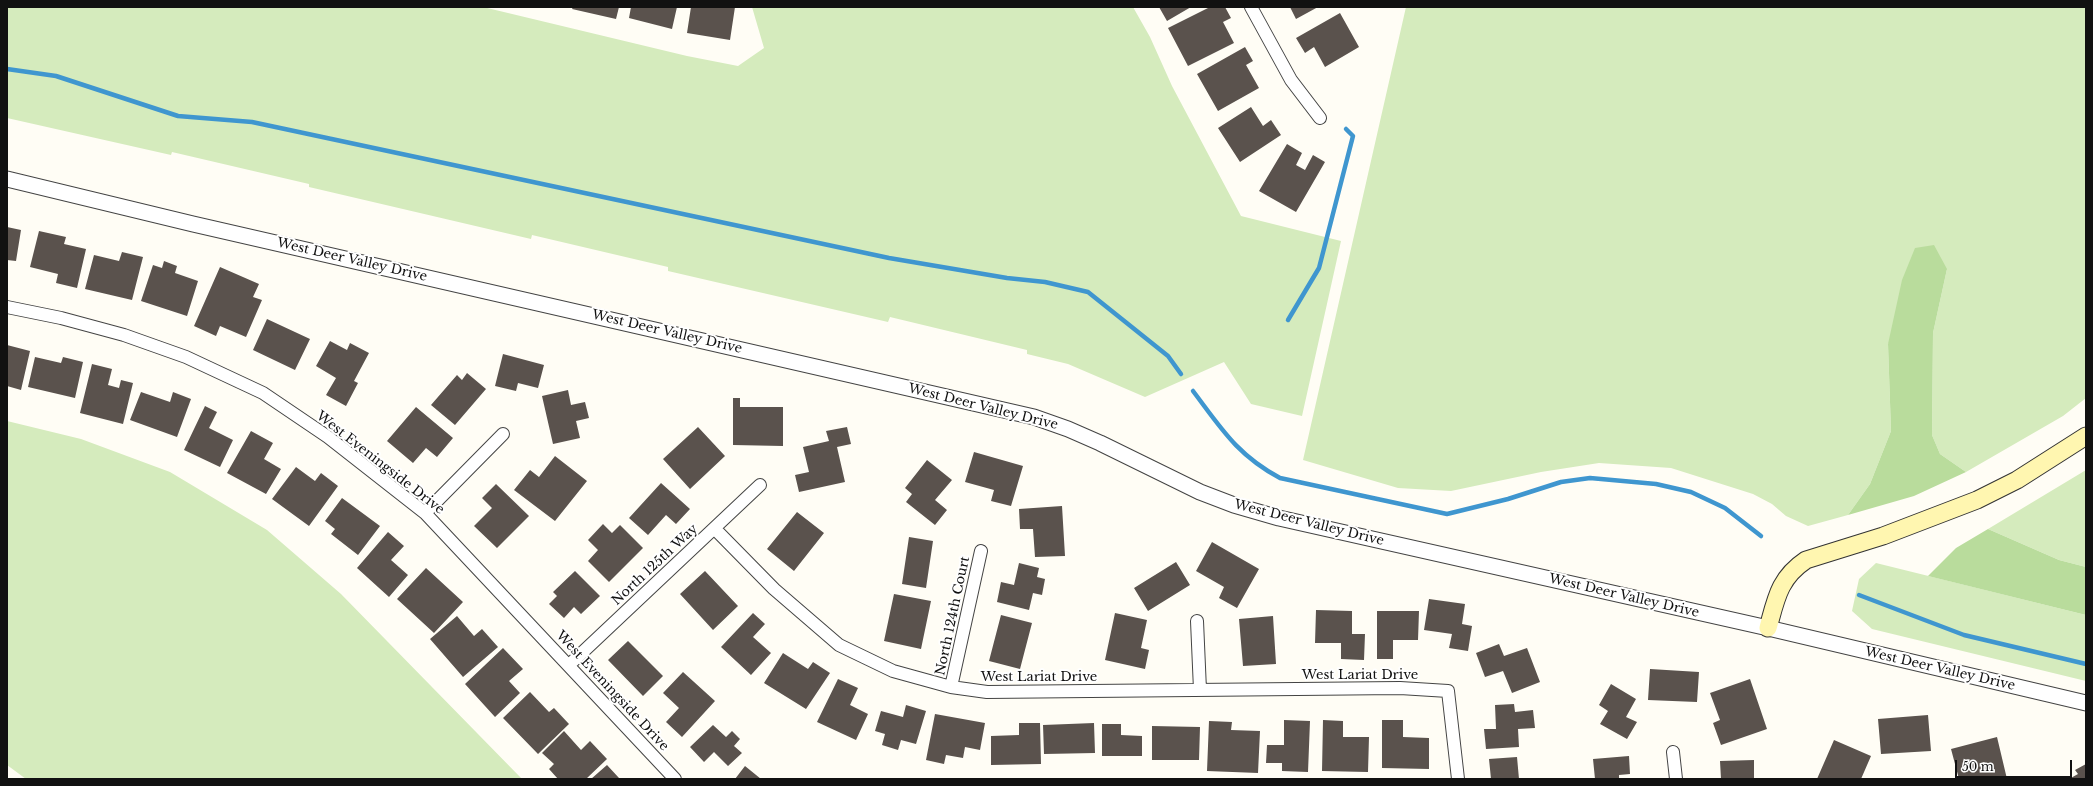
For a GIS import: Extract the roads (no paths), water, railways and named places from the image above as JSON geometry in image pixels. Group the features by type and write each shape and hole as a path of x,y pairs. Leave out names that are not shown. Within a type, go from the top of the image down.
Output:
{"main road":[{"path":"1768,628 1781,585 1795,567 1806,560 1883,536 1977,500 2017,480 2086,436"}],"street":[{"path":"1251,7 1291,80 1320,118"},
{"name":"West Deer Valley Drive","path":"7,179 1034,417 1087,437 1175,481 1234,505 1280,518 1768,628 2086,703"},
{"name":"West Eveningside Drive","path":"7,307 61,318 124,335 186,357 263,393 328,437 425,513 570,665 675,779"},
{"path":"425,513 502,434"},
{"name":"North 125th Way","path":"570,665 760,485"},
{"name":"West Lariat Drive","path":"715,528 774,589 839,645 893,671 951,687 987,692 1400,688 1448,691 1458,779"},
{"name":"North 124th Court","path":"951,687 981,552"},
{"path":"1197,621 1200,690"},
{"path":"1673,752 1676,779"}],"waterway":[{"path":"7,69 56,76 178,116 252,122 889,258 1007,278 1045,282 1088,292 1168,356 1181,374"},
{"path":"1288,320 1319,268 1353,136 1346,129"},
{"path":"1193,391 1231,440 1252,460 1280,478 1447,514 1508,499 1561,482 1590,478 1656,484 1691,492 1725,508 1761,536"},
{"path":"1859,595 1964,635 2086,664"}]}
